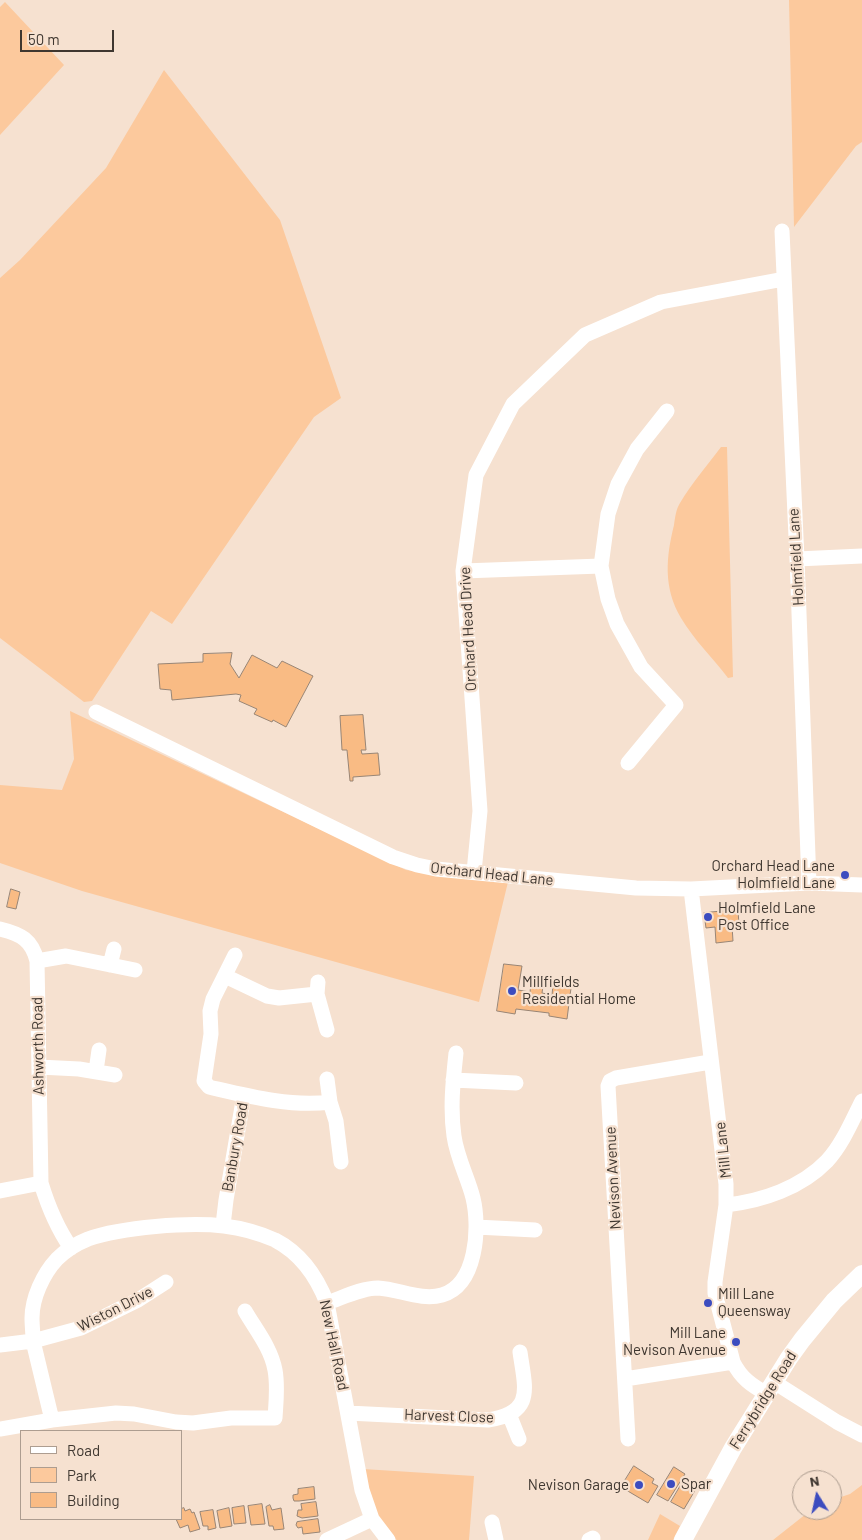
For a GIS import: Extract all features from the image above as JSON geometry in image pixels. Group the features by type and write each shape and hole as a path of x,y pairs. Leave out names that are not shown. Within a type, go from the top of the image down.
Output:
{"street":[{"name":"Holmfield Lane","path":"782,230 809,883"},
{"name":"Orchard Head Drive","path":"474,872 480,811 463,571 476,475 513,404 585,335 661,302 784,279"},
{"path":"628,763 676,704 641,667 617,624 608,599 601,566 608,514 618,484 637,449 667,411"},
{"path":"797,559 862,556"},
{"path":"463,571 601,566"},
{"name":"Orchard Head Lane","path":"96,712 393,857 417,865 436,869 636,888 691,889 809,883 862,885"},
{"name":"Mill Lane","path":"691,889 710,1062 723,1150 726,1205 715,1289 733,1362 738,1372 746,1381 770,1388 862,1435"},
{"name":"Ashworth Road","path":"0,930 16,933 31,944 37,961 41,1183 59,1229 71,1248"},
{"path":"110,965 114,949"},
{"name":"Banbury Road","path":"223,1226 244,1095 209,1088 204,1081 211,1034 210,1011 213,999 235,955"},
{"path":"37,961 66,956 135,970"},
{"path":"225,976 267,996 279,998 318,988 327,1030"},
{"path":"96,1072 99,1050"},
{"path":"327,1303 365,1290 378,1288 417,1295 434,1296 444,1294 465,1277 470,1269 475,1248 477,1216 473,1197 454,1140 451,1111 456,1053"},
{"name":"Nevison Avenue","path":"628,1439 608,1086 610,1081 616,1078 710,1062"},
{"path":"39,1067 116,1075"},
{"path":"328,1079 330,1102 336,1121 341,1162"},
{"path":"453,1080 516,1083"},
{"path":"244,1095 304,1104 330,1102"},
{"path":"726,1205 761,1199 809,1176 827,1160 841,1141 862,1101"},
{"path":"0,1191 41,1183"},
{"name":"New Hall Road","path":"52,1420 34,1341 32,1316 45,1274 57,1259 71,1248 88,1239 133,1230 184,1225 223,1226 262,1235 276,1241 298,1257 319,1284 327,1303 362,1490 372,1519 388,1540"},
{"path":"476,1227 535,1230"},
{"name":"Ferrybridge Road","path":"683,1540 733,1448 802,1340 834,1301 862,1274"},
{"name":"Wiston Drive","path":"34,1341 81,1328 138,1300 166,1282"},
{"path":"0,1429 52,1420 116,1413 193,1423 231,1418 275,1418 275,1371 264,1342 245,1311"},
{"path":"0,1345 34,1341"},
{"name":"Harvest Close","path":"348,1413 488,1420 502,1418 519,1407 524,1399 525,1388 520,1352"},
{"path":"625,1379 733,1362"},
{"path":"509,1414 519,1439"},
{"path":"326,1540 372,1519"},
{"path":"492,1522 496,1540"}],"green space":[{"path":"789,0 862,0 862,142 856,146 794,227"},
{"path":"5,2 64,65 0,135 0,7"},
{"path":"164,70 280,220 341,398 314,417 172,624 151,611 92,701 84,702 0,638 0,278 20,260 106,168"},
{"path":"721,447 727,447 733,677 728,678 681,618 671,595 668,572 669,549 680,503"},
{"path":"70,711 406,870 508,882 479,1002 82,891 0,863 0,785 62,790 74,759"},
{"path":"363,1469 474,1476 469,1540 397,1540 393,1538 377,1516"},
{"path":"862,1485 862,1540 773,1540 798,1520 842,1520 842,1497 850,1494"},
{"path":"660,1514 680,1526 673,1540 648,1540"}],"building":[{"path":"232,653 230,664 239,678 252,655 277,668 282,661 313,676 286,727 273,720 272,722 254,714 257,709 239,701 241,695 172,700 171,690 160,689 158,664 203,662 203,654"},
{"path":"363,715 366,750 361,750 362,754 378,753 380,775 353,777 353,781 350,781 347,750 342,750 340,716"},
{"path":"11,889 20,892 16,909 7,907"},
{"path":"738,910 739,925 732,926 733,941 716,943 715,927 706,928 704,913"},
{"name":"Millfields Residential Home","path":"504,964 522,966 518,990 530,992 531,984 543,986 542,993 552,995 553,985 571,988 567,1019 549,1016 549,1013 516,1009 515,1014 497,1011"},
{"name":"Nevison Garage","path":"634,1466 654,1479 652,1483 658,1486 648,1503 621,1487"},
{"name":"Spar","path":"674,1467 685,1474 668,1501 657,1495"},
{"path":"684,1480 697,1487 684,1509 671,1502"},
{"path":"314,1487 315,1499 294,1501 293,1495 298,1494 298,1489"},
{"path":"316,1502 318,1516 302,1518 297,1516 298,1510 302,1510 301,1504"},
{"path":"262,1504 265,1524 251,1525 248,1506"},
{"path":"270,1505 272,1510 281,1508 284,1529 274,1530 273,1526 269,1526 266,1507"},
{"path":"244,1506 246,1523 234,1524 232,1508"},
{"path":"184,1508 185,1511 190,1509 192,1513 194,1512 200,1529 190,1532 188,1525 180,1528 176,1520 182,1520 182,1509"},
{"path":"229,1508 232,1526 220,1528 217,1511"},
{"path":"213,1510 216,1528 208,1530 208,1526 203,1526 200,1512"},
{"path":"318,1519 320,1532 303,1534 302,1527 298,1528 296,1525 297,1522"}],"place":[{"name":"Orchard Head Lane Holmfield Lane","path":"845,875"},
{"name":"Holmfield Lane Post Office","path":"708,917"},
{"name":"Millfields Residential Home","path":"512,991"},
{"name":"Mill Lane Queensway","path":"708,1303"},
{"name":"Mill Lane Nevison Avenue","path":"736,1342"},
{"name":"Spar","path":"671,1484"},
{"name":"Nevison Garage","path":"639,1485"}]}
